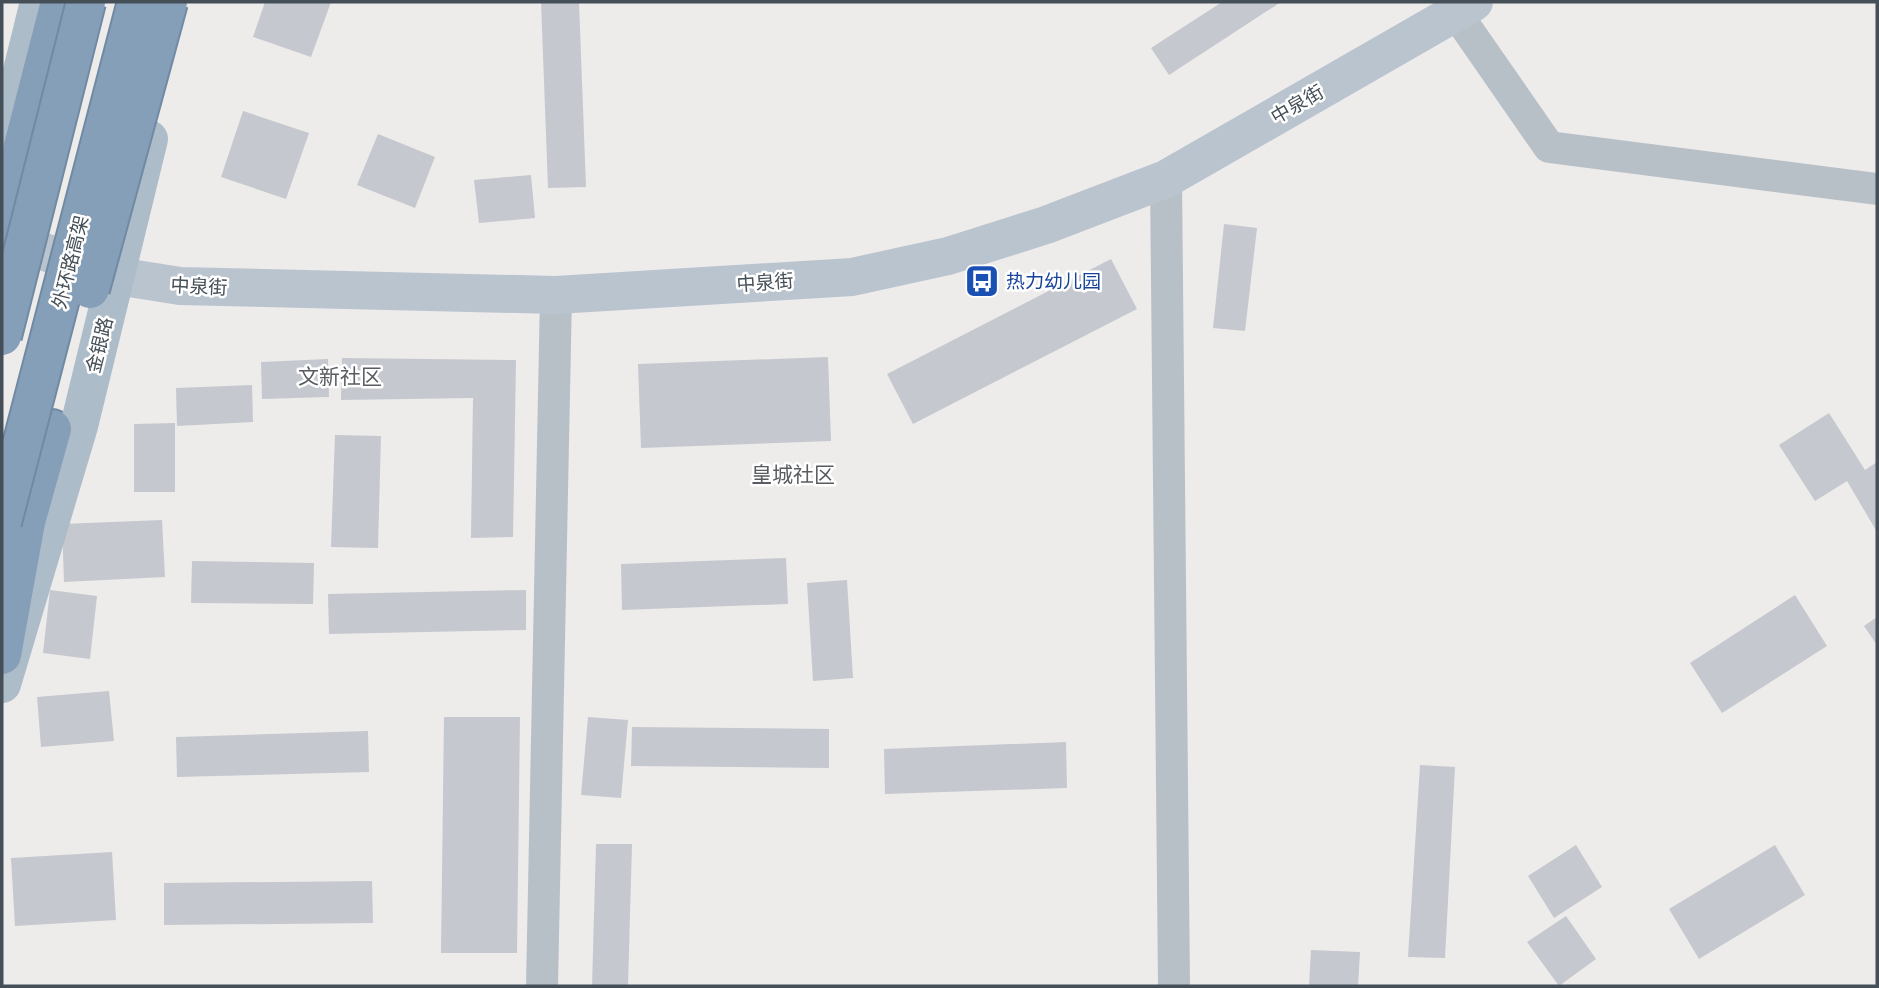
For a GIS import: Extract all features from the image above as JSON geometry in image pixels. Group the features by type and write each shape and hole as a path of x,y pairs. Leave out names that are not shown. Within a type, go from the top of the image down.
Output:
{"highway":[{"path":"2,228 60,2"},
{"path":"2,335 86,2"},
{"name":"外环路高架","path":"2,522 137,2"},
{"path":"2,655 26,522 168,2"}],"main road":[{"path":"2,152 39,2"},
{"name":"金银路","path":"2,684 79,426 117,276 180,2"}],"street":[{"name":"中泉街","path":"2,238 117,276 180,286 556,295 852,277 948,256 1046,225 1166,179 1465,7"},
{"path":"1465,7 1549,147 1877,189"},
{"path":"1166,179 1174,986"},
{"path":"542,986 556,295"}],"building":[{"path":"265,2 331,2 311,57 253,37"},
{"path":"541,2 579,2 586,187 548,188"},
{"path":"1222,2 1281,2 1169,75 1151,48"},
{"path":"243,111 309,133 286,199 221,177"},
{"path":"378,134 435,157 415,208 357,185"},
{"path":"531,175 535,218 479,223 474,180"},
{"path":"1224,224 1257,228 1245,331 1213,328"},
{"path":"1111,259 1137,309 913,424 887,374"},
{"path":"828,357 831,441 641,448 638,364"},
{"path":"342,358 516,360 513,537 471,538 473,398 341,400"},
{"path":"328,359 329,397 262,399 261,362"},
{"path":"252,385 253,422 177,426 176,388"},
{"path":"1829,413 1865,470 1877,462 1877,532 1847,481 1815,501 1779,445"},
{"path":"175,423 175,492 134,492 134,424"},
{"path":"335,435 381,436 378,548 331,547"},
{"path":"162,520 165,577 64,582 62,524"},
{"path":"786,558 788,604 622,610 621,564"},
{"path":"192,561 314,563 313,604 191,603"},
{"path":"847,580 853,678 813,681 807,583"},
{"path":"50,590 97,596 90,659 43,653"},
{"path":"526,590 526,630 329,634 328,594"},
{"path":"1795,595 1827,646 1722,713 1690,663"},
{"path":"1877,617 1877,645 1864,626"},
{"path":"109,691 114,741 41,747 37,697"},
{"path":"444,717 520,717 517,953 441,953"},
{"path":"588,717 628,720 621,798 581,795"},
{"path":"632,727 829,729 829,768 631,766"},
{"path":"368,731 369,772 177,777 176,737"},
{"path":"1066,742 1067,788 885,794 884,749"},
{"path":"1420,765 1455,767 1445,958 1408,957"},
{"path":"596,844 632,844 628,986 592,986"},
{"path":"1576,845 1602,887 1554,918 1528,876"},
{"path":"1775,845 1805,895 1699,959 1669,909"},
{"path":"112,852 116,920 15,926 11,858"},
{"path":"372,881 373,923 164,925 164,883"},
{"path":"1566,916 1596,959 1559,986 1527,942"},
{"path":"1311,950 1360,952 1358,986 1309,986"}],"place":[{"name":"热力幼儿园","path":"982,281"}],"district":[{"name":"文新社区","path":"340,377"},
{"name":"皇城社区","path":"793,475"}]}
